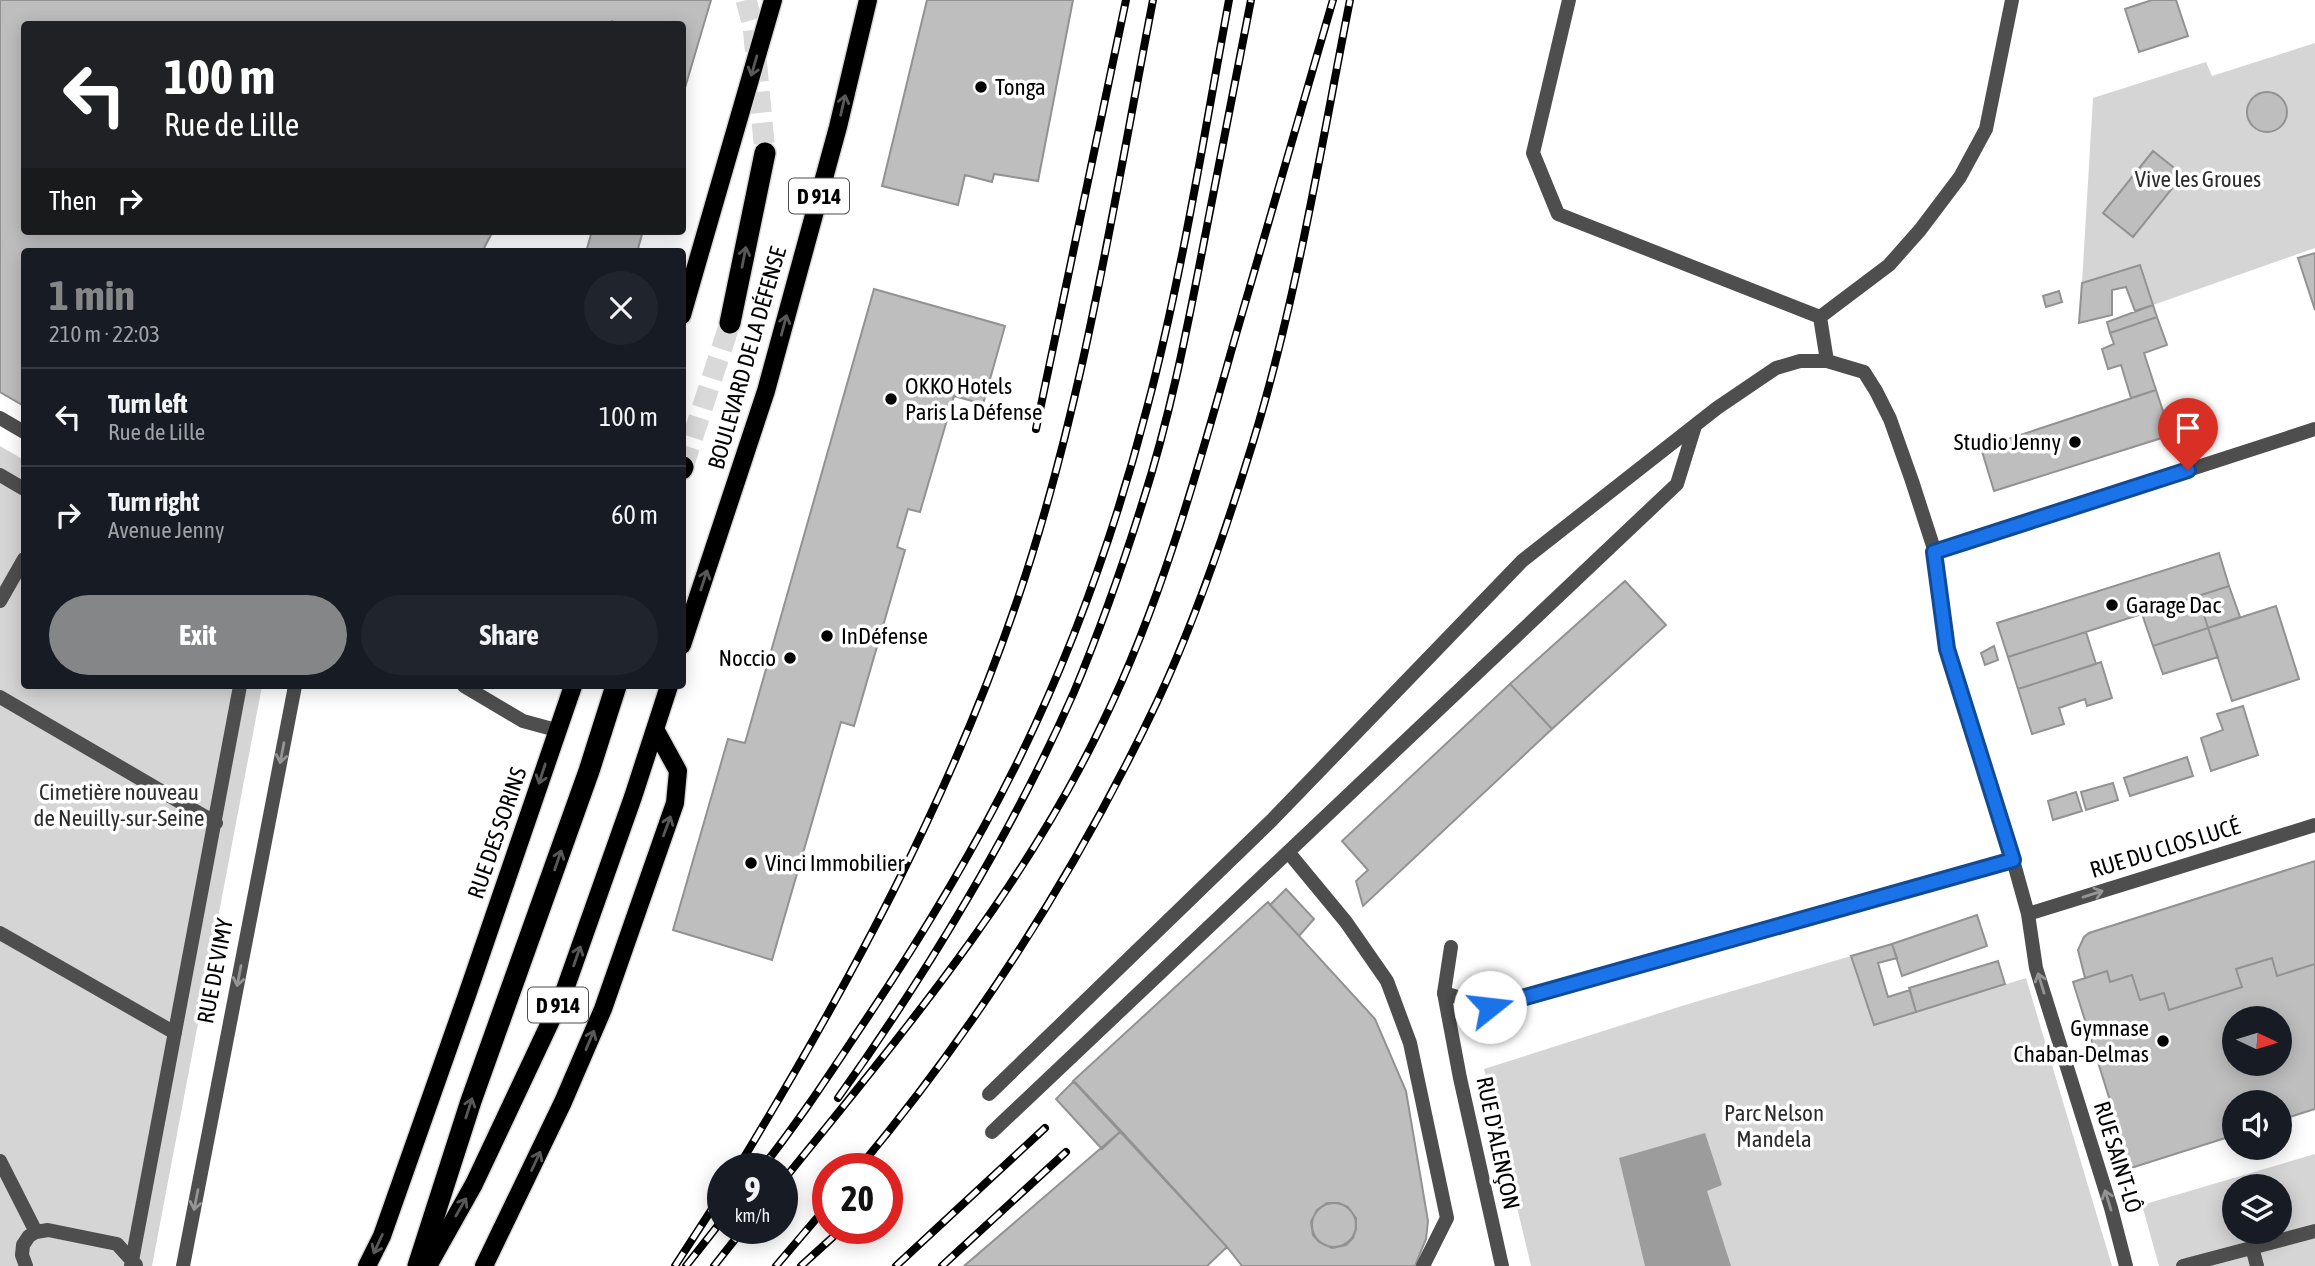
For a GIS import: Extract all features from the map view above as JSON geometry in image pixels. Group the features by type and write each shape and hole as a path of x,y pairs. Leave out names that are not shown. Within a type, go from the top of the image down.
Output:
{"highway":[{"path":"730,323 765,153"},
{"path":"418,1266 471,1101 589,771 614,689"}],"main road":[{"path":"686,301 773,0"},
{"name":"BOULEVARD DE LA DÉFENSE","path":"686,633 766,391 838,127 868,0"},
{"name":"RUE DES SORINS","path":"367,1266 382,1236 572,689"},
{"name":"D 914","path":"428,1266 474,1184 563,995 668,689"},
{"path":"484,1266 563,1102 603,1009 675,803 678,771 655,729"}],"street":[{"path":"1569,0 1533,153 1558,214 1820,317"},
{"path":"1820,317 1889,265 1920,230 1960,177 1986,129 2012,0"},
{"path":"989,1094 1272,820 1522,561 1756,380 1776,368 1800,361 1827,361 1820,317"},
{"name":"RUE SAINT-LÔ","path":"1827,361 1864,372 1876,391 1912,481 1934,552 1947,649 2013,860 2028,914 2036,968 2111,1208 2126,1266"},
{"path":"0,418 21,430"},
{"path":"992,1132 1677,484 1695,426"},
{"path":"1934,552 2315,429"},
{"path":"0,475 21,487"},
{"path":"0,601 21,564"},
{"path":"134,1264 239,689"},
{"name":"RUE DE VIMY","path":"183,1266 294,689"},
{"path":"469,689 523,720 556,730"},
{"path":"0,696 216,823"},
{"name":"RUE DU CLOS LUCÉ","path":"2028,914 2315,825"},
{"path":"1289,853 1346,922 1387,981 1410,1043 1447,1217 1423,1266"},
{"path":"1444,993 1490,1007 2013,860"},
{"path":"0,933 175,1033"},
{"name":"RUE D'ALENÇON","path":"1451,947 1444,993 1502,1266"},
{"path":"0,1161 36,1232"},
{"path":"26,1266 22,1255 23,1245 29,1236 48,1230 117,1244 134,1264"},
{"path":"2183,1266 2315,1231"},
{"path":"2252,1247 2257,1266"}],"green space":[{"name":"Vive les Groues","path":"2315,43 2315,248 2153,305 2139,265 2082,283 2093,98 2206,62 2212,76"},
{"name":"Cimetière nouveau de Neuilly-sur-Seine","path":"0,446 21,458 21,689 261,689 152,1266 0,1266"},
{"name":"Parc Nelson Mandela","path":"1851,956 1874,1025 2026,978 2112,1266 1531,1266 1484,1069"},
{"path":"2315,1154 2315,1266 2159,1266 2142,1205 2222,1181 2222,1244 2292,1244 2292,1174 2247,1174"}],"shaded area":[{"path":"1705,1133 1722,1185 1707,1191 1731,1266 1645,1266 1619,1158"}],"building":[{"path":"0,0 711,0 686,84 686,21 21,21 21,235 491,235 484,248 21,248 21,404 0,392"},
{"name":"Tonga","path":"927,0 1073,0 1038,181 994,174 992,182 965,175 958,205 882,186"},
{"path":"2152,0 2176,0 2188,36 2139,52 2125,9"},
{"path":"2267,92 2281,98 2287,112 2281,126 2267,132 2253,126 2247,112 2253,98"},
{"path":"2153,151 2183,175 2133,237 2103,213"},
{"path":"591,235 642,235 638,248 587,248"},
{"path":"2315,253 2315,310 2298,258"},
{"path":"2140,265 2153,305 2135,311 2126,287 2112,290 2112,315 2079,323 2082,283"},
{"name":"InDéfense","path":"874,289 1005,326 983,404 954,396 920,512 908,509 897,547 905,550 854,726 841,722 772,960 673,930 728,739 745,743"},
{"path":"2059,291 2062,302 2046,307 2043,296"},
{"path":"2153,305 2157,317 2110,333 2107,322"},
{"path":"2157,317 2167,345 2144,353 2156,390 2131,398 2121,365 2108,369 2102,349 2114,344 2110,333"},
{"name":"Studio Jenny","path":"2156,390 2171,435 1994,491 1981,448"},
{"name":"Garage Dac","path":"2219,553 2229,586 2008,657 1997,623"},
{"path":"1625,581 1666,625 1552,729 1510,684"},
{"path":"2229,586 2240,617 2208,628 2198,596"},
{"path":"2198,596 2208,628 2153,646 2142,614"},
{"path":"2276,606 2299,679 2232,701 2208,628"},
{"path":"2208,628 2218,657 2163,674 2153,646"},
{"path":"2086,632 2096,664 2018,689 2008,657"},
{"path":"1994,646 1998,660 1985,665 1981,653"},
{"path":"2101,662 2112,698 2087,706 2085,699 2059,708 2064,724 2032,734 2018,689"},
{"path":"1510,684 1552,729 1363,906 1356,881 1368,870 1342,841"},
{"path":"2243,706 2258,755 2211,771 2201,738 2223,730 2217,714"},
{"path":"2187,757 2193,776 2130,796 2124,778"},
{"path":"2113,783 2118,800 2086,810 2081,792"},
{"path":"2076,792 2082,811 2053,820 2048,801"},
{"path":"2315,861 2315,964 2277,976 2272,958 2236,969 2242,987 2169,1010 2164,993 2140,1000 2132,975 2110,982 2107,971 2085,978 2078,950 2089,933"},
{"path":"1286,889 1314,919 1299,936 1270,905"},
{"path":"1268,902 1375,1019 1406,1091 1428,1221 1426,1239 1415,1266 1242,1266 1073,1081","holes":["1327,1203 1339,1203 1348,1207 1356,1218 1356,1229 1353,1238 1346,1245 1332,1248 1319,1242 1313,1235 1311,1222 1317,1210"]},
{"path":"1977,915 1987,946 1902,976 1892,944"},
{"path":"1892,944 1897,958 1878,963 1888,997 1910,990 1916,1012 1874,1025 1851,956"},
{"name":"Gymnase Chaban-Delmas","path":"2272,958 2277,976 2315,964 2315,1109 2292,1116 2292,1090 2222,1090 2222,1139 2131,1168 2073,982 2107,971 2110,982 2132,975 2140,1000 2164,993 2169,1010 2242,987 2236,969"},
{"path":"1998,961 2005,984 1916,1012 1909,988"},
{"path":"1074,1081 1121,1131 1102,1149 1056,1099"},
{"path":"1121,1131 1227,1247 1207,1266 964,1266"},
{"path":"1334,1203 1343,1204 1350,1209 1355,1216 1355,1234 1350,1241 1343,1246 1334,1247 1325,1246 1318,1241 1313,1234 1312,1225 1313,1216 1318,1209 1325,1204"}],"tunnel":[{"path":"746,0 753,26 765,153"},
{"path":"686,458 730,323"}],"railway":[{"path":"1036,429 1126,0"},
{"path":"747,1153 818,1032 928,821 990,675 1017,601 1061,454 1079,379 1153,0"},
{"path":"773,1153 837,1063 945,895 1020,757 1076,629 1122,498 1160,358 1192,205 1229,0"},
{"path":"838,1098 935,952 996,849 1050,744 1102,621 1143,501 1169,409 1190,315 1251,0"},
{"path":"798,1162 914,1017 998,903 1072,783 1104,720 1144,627 1178,532 1333,0"},
{"path":"871,1153 944,1059 1023,945 1126,765 1185,639 1210,574 1269,388 1307,222 1350,0"},
{"path":"896,1266 1045,1128"},
{"path":"942,1266 1066,1152"},
{"path":"675,1266 707,1217"},
{"path":"776,1266 812,1224"},
{"path":"686,1266 707,1239"},
{"path":"714,1266 731,1244"},
{"path":"801,1266 825,1244"}],"place":[{"name":"Tonga","path":"981,87"},
{"name":"OKKO Hotels Paris La Défense","path":"891,399"},
{"name":"Studio Jenny","path":"2075,442"},
{"name":"Garage Dac","path":"2112,605"},
{"name":"InDéfense","path":"827,636"},
{"name":"Noccio","path":"790,658"},
{"name":"Vinci Immobilier","path":"751,863"},
{"name":"Gymnase Chaban-Delmas","path":"2163,1041"}],"route":[{"path":"1490,1007 2013,860 1947,649 1934,552 2188,470"}]}
